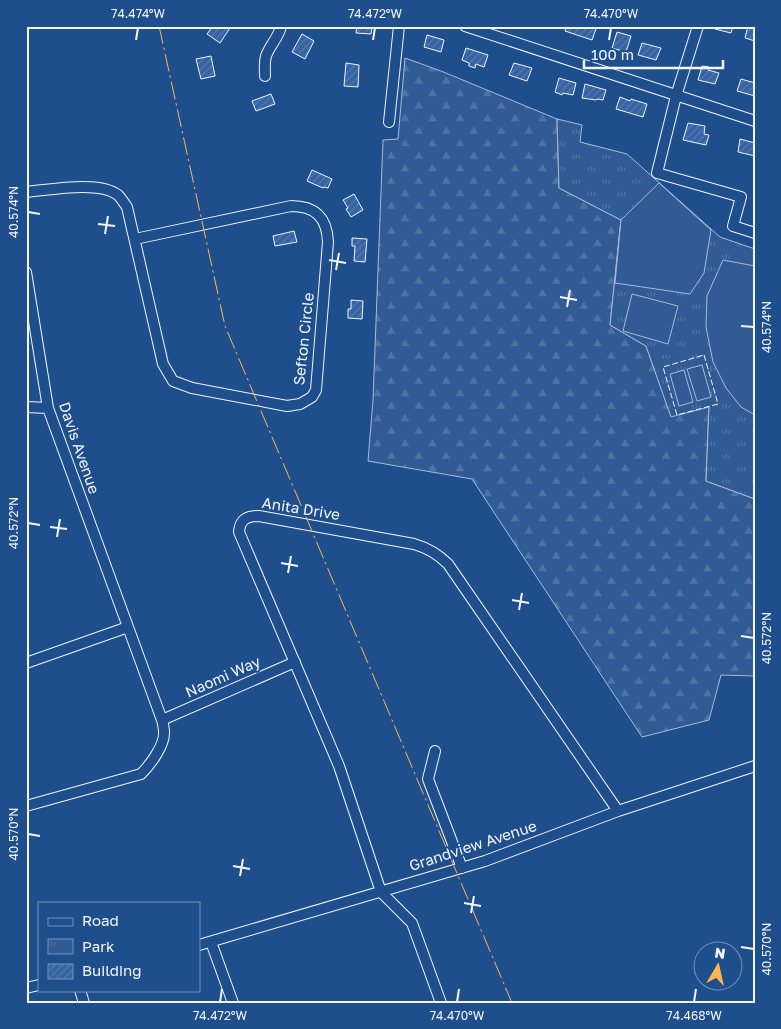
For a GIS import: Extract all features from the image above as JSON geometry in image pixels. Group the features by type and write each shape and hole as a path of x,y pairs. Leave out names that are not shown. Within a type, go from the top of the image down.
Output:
{"street":[{"path":"265,76 264,64 267,54 280,33 281,26"},
{"path":"389,122 399,26"},
{"path":"464,26 755,121"},
{"path":"698,26 676,96 656,173 741,197 733,226 755,233"},
{"name":"Sefton Circle","path":"26,192 82,186 101,188 117,194 128,207 135,239 164,364 173,381 192,388 287,406 300,404 312,397 316,390 328,242 328,234 320,215 311,209 291,206 135,239"},
{"name":"Davis Avenue","path":"26,272 48,408 162,720 164,734 160,748 148,767 141,774 26,806"},
{"path":"26,407 48,408"},
{"name":"Anita Drive","path":"381,892 339,766 239,532 239,525 250,516 259,516 414,544 428,548 440,556 448,564 618,811"},
{"path":"26,663 128,627"},
{"name":"Naomi Way","path":"162,720 295,662"},
{"path":"435,751 428,779 462,868"},
{"name":"Grandview Avenue","path":"200,945 485,861 618,811 755,766"},
{"path":"381,892 412,923 441,1003"},
{"path":"211,942 234,1003"}],"green space":[{"path":"405,58 557,119 559,188 621,220 610,325 646,346 671,416 709,406 706,481 755,499 755,676 721,675 709,720 642,737 472,479 368,461 373,400 383,140 398,139"},
{"path":"557,119 582,125 580,142 627,154 720,237 755,249 755,499 706,481 709,407 671,417 646,346 610,325 621,220 559,188"},
{"path":"659,183 711,230 704,273 690,294 615,283 621,220"},
{"path":"723,260 755,266 755,415 741,407 726,388 713,362 706,327 707,296"},
{"path":"632,294 678,306 668,344 623,331"},
{"path":"702,365 711,397 697,401 687,369"},
{"path":"684,370 693,402 679,406 670,374"}],"building":[{"path":"213,26 227,26 230,28 220,43 207,34"},
{"path":"357,26 372,26 371,34 356,33"},
{"path":"567,26 597,26 592,40 565,31"},
{"path":"716,26 733,26 731,33 715,29"},
{"path":"748,26 755,28 755,41 745,38"},
{"path":"617,32 631,36 626,52 612,48"},
{"path":"302,34 314,41 305,59 292,52"},
{"path":"427,35 444,40 441,52 424,47"},
{"path":"642,43 661,48 656,60 638,55"},
{"path":"466,48 488,55 484,67 476,64 475,68 462,60"},
{"path":"211,56 215,76 201,79 196,59"},
{"path":"346,63 359,65 358,87 344,86"},
{"path":"514,63 532,68 527,81 509,75"},
{"path":"702,66 709,67 708,70 719,73 715,84 698,80"},
{"path":"559,78 576,83 573,95 563,93 562,95 555,92"},
{"path":"741,79 755,83 755,96 737,91"},
{"path":"585,84 606,90 603,100 582,98"},
{"path":"271,94 275,104 256,111 252,101"},
{"path":"620,97 647,104 643,117 616,109"},
{"path":"688,123 705,126 704,134 709,135 706,145 683,140"},
{"path":"740,139 755,143 755,156 738,152"},
{"path":"312,170 332,179 328,188 323,188 307,181"},
{"path":"354,194 363,210 351,217 343,200"},
{"path":"294,231 297,242 275,246 273,236"},
{"path":"352,238 367,239 365,262 354,261 355,246 352,246"},
{"path":"351,300 363,301 362,319 348,318"}],"fence":[{"path":"704,355 718,404 677,415 663,367 704,355"}],"power":[{"path":"159,26 225,326 512,1003"}]}
